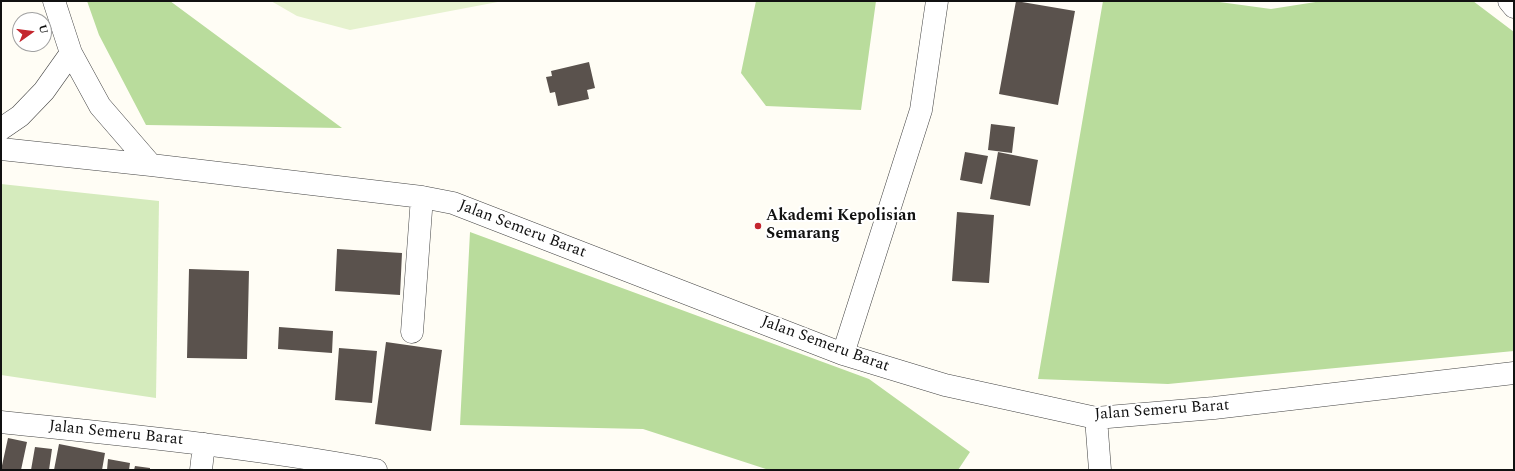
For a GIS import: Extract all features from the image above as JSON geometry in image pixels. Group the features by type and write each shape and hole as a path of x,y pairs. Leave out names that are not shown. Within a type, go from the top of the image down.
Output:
{"street":[{"path":"54,1 71,52 100,106 151,165"},
{"path":"843,354 921,110 938,1"},
{"path":"1509,1 1514,7"},
{"path":"1,129 20,116 44,91 71,52"},
{"name":"Jalan Semeru Barat","path":"1,149 151,165 453,203 843,354 945,385 1096,418 1214,408 1514,373"},
{"path":"412,332 422,198"},
{"path":"1096,418 1100,470"},
{"name":"Jalan Semeru Barat","path":"1,422 204,444 201,470"},
{"path":"204,444 376,470"}],"green space":[{"path":"87,1 170,1 342,128 146,125 99,35"},
{"path":"271,1 503,1 350,30 297,16"},
{"path":"756,1 876,1 861,110 766,106 741,73"},
{"path":"1103,1 1212,1 1271,9 1322,1 1473,1 1514,32 1514,351 1168,384 1038,379"},
{"path":"1,184 159,201 156,398 1,375"},
{"path":"470,232 869,379 970,452 958,470 769,470 643,429 460,425"}],"building":[{"path":"1016,1 1075,11 1058,105 999,94"},
{"path":"589,62 595,88 587,90 589,99 558,106 555,92 550,93 546,77 552,76 551,71"},
{"path":"991,124 1015,127 1012,153 988,150"},
{"path":"965,152 988,156 982,184 960,180"},
{"path":"998,152 1038,160 1030,206 990,199"},
{"path":"957,212 994,215 989,283 952,281"},
{"path":"337,249 402,253 400,295 335,291"},
{"path":"189,269 249,271 247,359 187,358"},
{"path":"279,327 333,331 332,353 278,349"},
{"path":"386,342 442,350 431,431 375,424"},
{"path":"339,348 377,351 372,403 335,400"},
{"path":"8,438 27,442 21,470 1,470"},
{"path":"59,444 105,453 102,470 54,470"},
{"path":"35,447 52,449 49,470 31,470"},
{"path":"108,459 130,463 129,470 107,470"},
{"path":"135,466 150,468 150,470 134,470"}],"place":[{"name":"Akademi Kepolisian Semarang","path":"758,226"}]}
